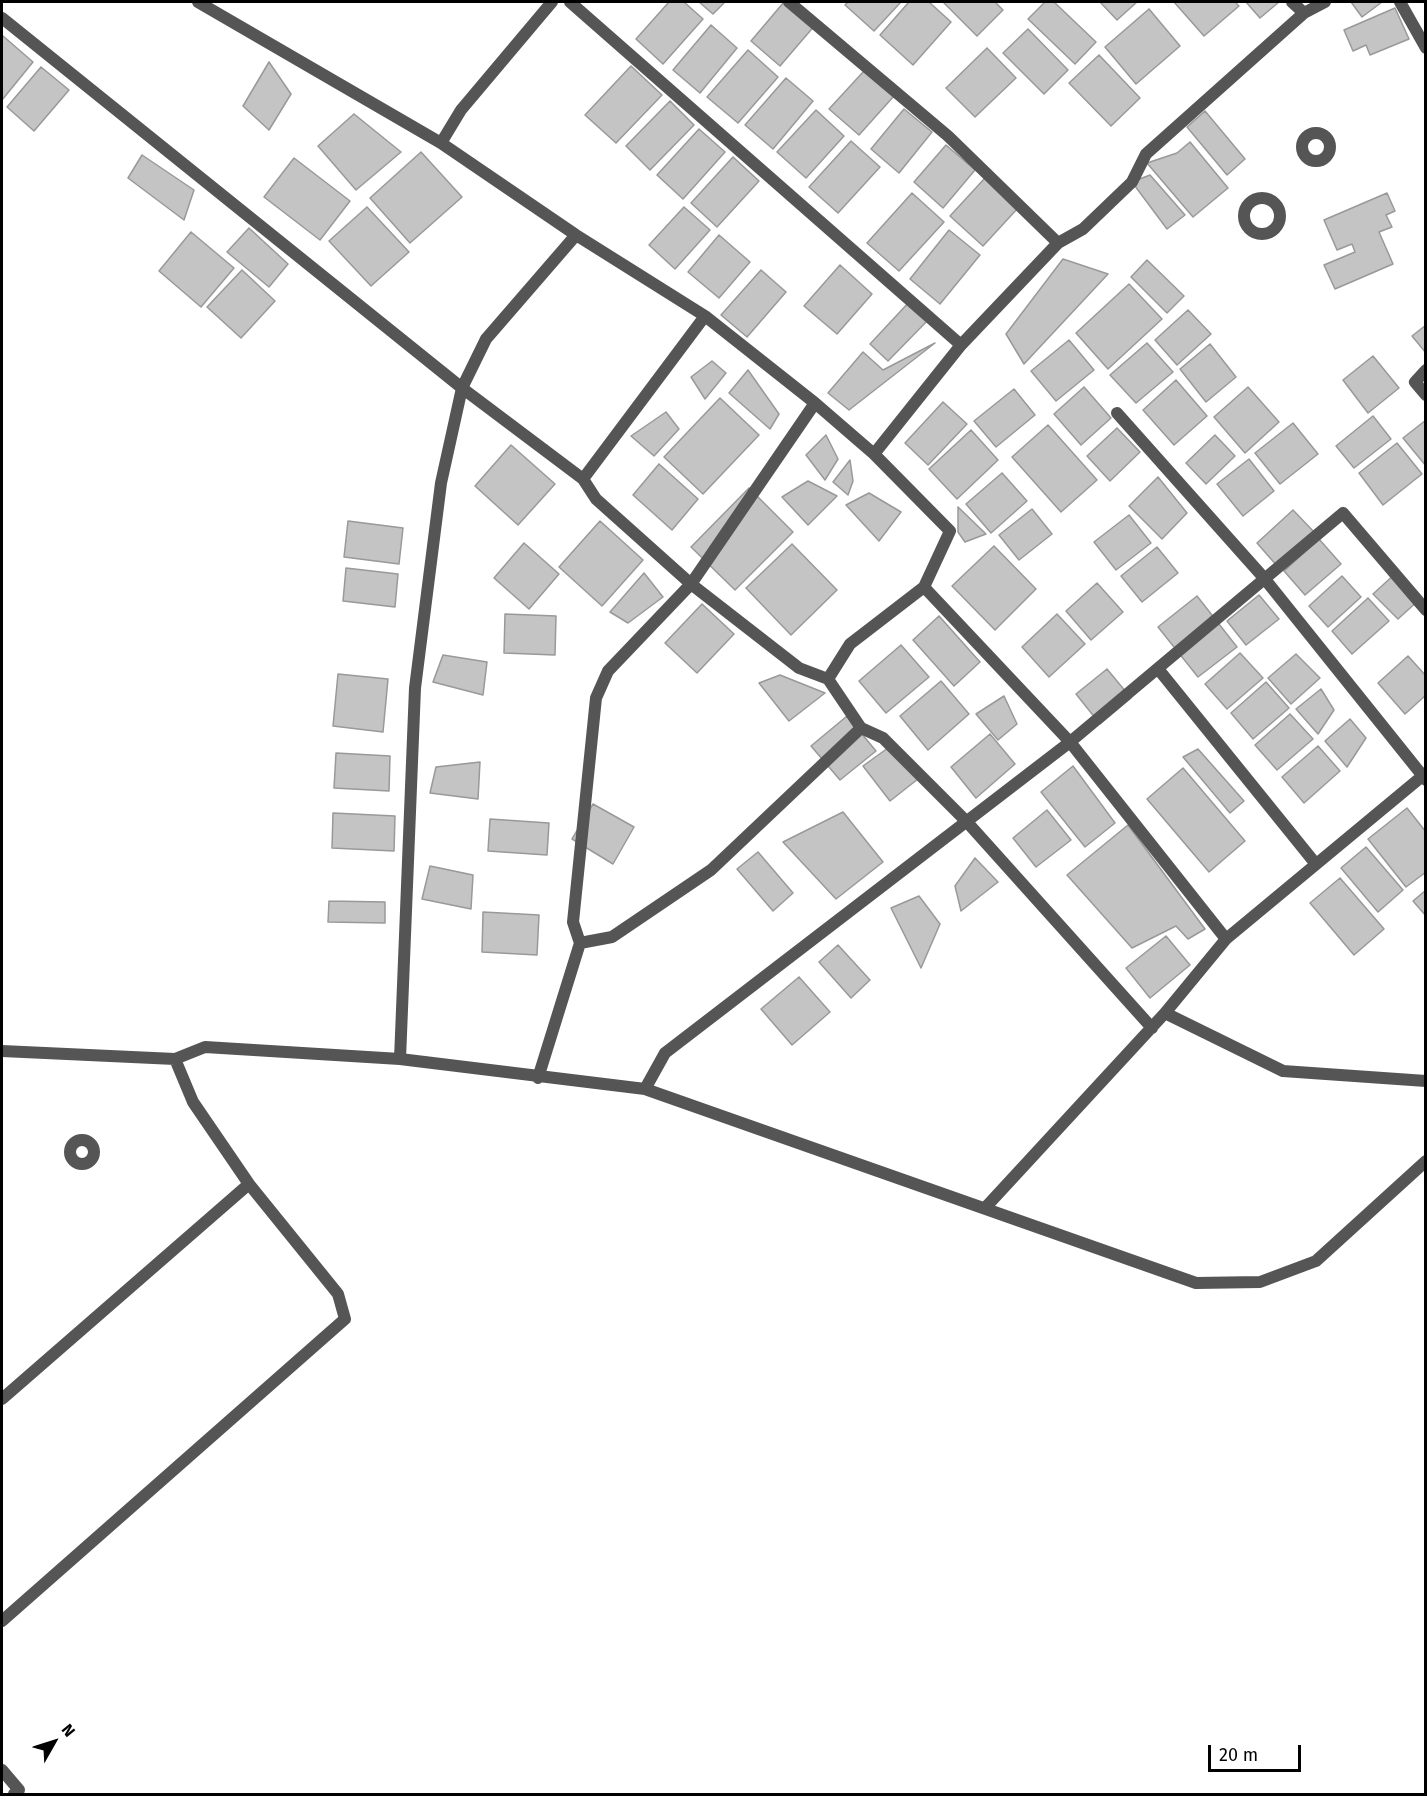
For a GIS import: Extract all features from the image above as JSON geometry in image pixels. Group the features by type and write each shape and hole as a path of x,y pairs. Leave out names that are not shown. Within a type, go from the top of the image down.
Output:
{"street":[{"path":"198,2 441,143 576,235 705,316 815,403 874,454 950,531 924,587 850,644 828,679"},
{"path":"441,143 461,110 552,2"},
{"path":"570,2 962,345"},
{"path":"789,2 948,136 1058,243"},
{"path":"1292,2 1304,13"},
{"path":"874,454 962,345 1058,243 1083,229 1132,182 1146,154 1304,13 1325,2"},
{"path":"1400,2 1425,48"},
{"path":"2,18 462,388 583,479 596,499 691,584 799,668 828,679 861,729 883,738 967,822 1152,1028"},
{"path":"399,1059 415,688 441,483 462,388 486,339 576,235"},
{"path":"583,479 705,316"},
{"path":"1425,370 1415,381 1425,395"},
{"path":"538,1078 580,943 573,922 596,698 608,671 691,584 815,403"},
{"path":"984,1208 1152,1028 1226,939 1315,863 1424,776 1264,578 1117,413"},
{"path":"645,1089 665,1053 1070,742 1159,670 1264,578 1343,513 1425,610"},
{"path":"924,587 1070,742 1226,939"},
{"path":"1159,670 1315,863"},
{"path":"580,943 612,937 711,870 861,729"},
{"path":"1165,1013 1282,1071 1425,1081"},
{"path":"2,1052 175,1059 205,1047 399,1059 538,1078 645,1089 1196,1283 1260,1282 1316,1261 1425,1161"},
{"path":"2,1621 345,1319 338,1294 249,1184 193,1102 175,1059"},
{"path":"2,1400 249,1184"},
{"path":"2,1770 19,1790 14,1794"}],"building":[{"path":"669,2 684,2 703,19 663,64 636,39"},
{"path":"699,2 725,2 713,14"},
{"path":"784,2 816,24 780,66 751,41"},
{"path":"848,2 901,2 874,31 845,5"},
{"path":"909,2 929,2 951,22 913,65 880,35"},
{"path":"943,2 995,2 1003,10 977,36"},
{"path":"1045,2 1054,2 1096,42 1075,64 1028,19"},
{"path":"1100,2 1137,2 1117,20"},
{"path":"1174,2 1235,2 1239,6 1204,36"},
{"path":"1246,2 1279,2 1260,18"},
{"path":"1351,2 1382,2 1362,17"},
{"path":"1395,8 1409,39 1370,55 1366,45 1353,51 1344,30"},
{"path":"1149,9 1180,46 1136,84 1105,47"},
{"path":"711,25 737,48 700,93 673,70"},
{"path":"1028,29 1068,70 1044,94 1003,53"},
{"path":"2,37 33,62 2,100"},
{"path":"987,48 1016,78 975,117 946,88"},
{"path":"748,50 778,77 738,123 707,97"},
{"path":"1099,55 1140,98 1111,126 1069,83"},
{"path":"269,62 291,94 269,130 243,106"},
{"path":"631,66 662,95 616,143 585,115"},
{"path":"41,67 69,90 34,131 7,107"},
{"path":"864,71 894,96 859,135 829,109"},
{"path":"786,78 813,101 773,149 745,125"},
{"path":"670,101 694,125 650,170 626,146"},
{"path":"904,109 932,132 899,173 871,149"},
{"path":"816,110 844,136 806,178 777,152"},
{"path":"1205,111 1245,159 1227,175 1187,127"},
{"path":"354,114 401,152 356,190 318,146"},
{"path":"699,129 725,152 683,199 657,175"},
{"path":"851,141 880,167 838,213 809,187"},
{"path":"1190,142 1228,188 1193,217 1147,163 1177,153"},
{"path":"946,145 975,170 943,208 914,182"},
{"path":"421,152 462,197 410,243 370,198"},
{"path":"142,155 194,190 184,220 128,178"},
{"path":"733,157 759,181 717,227 691,203"},
{"path":"294,158 350,201 320,240 264,197"},
{"path":"1150,175 1185,215 1167,229 1132,182"},
{"path":"985,178 1018,208 983,246 950,216"},
{"path":"912,193 944,222 899,271 867,243"},
{"path":"1387,193 1395,211 1386,215 1392,227 1379,232 1393,264 1335,289 1324,265 1355,252 1352,244 1337,250 1324,220"},
{"path":"367,207 409,252 371,286 329,241"},
{"path":"684,207 710,230 675,269 649,245"},
{"path":"249,228 288,264 269,287 227,252"},
{"path":"949,230 980,255 940,304 910,279"},
{"path":"191,232 234,268 201,307 159,271"},
{"path":"719,235 750,262 719,298 688,272"},
{"path":"1063,259 1108,274 1024,364 1006,334"},
{"path":"1147,260 1184,296 1167,313 1131,277"},
{"path":"840,265 872,294 837,334 804,306"},
{"path":"242,270 275,301 241,338 207,307"},
{"path":"761,270 786,292 747,337 721,315"},
{"path":"1129,284 1162,319 1108,369 1076,333"},
{"path":"911,300 930,318 888,361 870,344"},
{"path":"1188,310 1211,334 1177,365 1155,340"},
{"path":"1426,325 1426,353 1412,336"},
{"path":"1069,340 1094,370 1056,401 1031,371"},
{"path":"935,343 849,410 828,393 863,352 883,370"},
{"path":"1147,343 1173,372 1136,403 1110,375"},
{"path":"1210,344 1236,377 1206,402 1180,369"},
{"path":"1373,356 1399,388 1368,413 1343,380"},
{"path":"712,361 726,373 705,399 691,377"},
{"path":"748,370 779,414 770,429 729,393"},
{"path":"1176,380 1207,416 1174,445 1143,410"},
{"path":"1084,387 1111,418 1081,445 1054,414"},
{"path":"1248,387 1279,422 1245,453 1214,417"},
{"path":"1014,389 1035,415 996,447 974,421"},
{"path":"720,398 759,435 703,494 664,457"},
{"path":"943,402 967,424 928,465 905,443"},
{"path":"666,412 679,429 654,456 631,436"},
{"path":"1373,416 1391,439 1354,468 1336,446"},
{"path":"1426,420 1426,466 1403,438"},
{"path":"1293,423 1318,454 1280,484 1255,453"},
{"path":"1048,425 1097,480 1061,512 1012,457"},
{"path":"1117,428 1140,452 1110,481 1087,456"},
{"path":"971,430 998,460 957,499 929,469"},
{"path":"826,435 838,459 825,480 806,455"},
{"path":"1215,435 1235,456 1206,484 1186,463"},
{"path":"1397,443 1422,474 1383,505 1359,473"},
{"path":"511,445 555,484 518,525 475,486"},
{"path":"1249,459 1274,491 1243,516 1217,484"},
{"path":"850,460 853,481 848,495 833,482"},
{"path":"659,464 698,499 672,530 633,495"},
{"path":"1002,473 1027,501 991,533 966,504"},
{"path":"1158,477 1187,513 1162,539 1129,506"},
{"path":"808,481 837,496 808,525 782,497"},
{"path":"749,488 793,532 735,590 691,547"},
{"path":"869,493 901,512 879,541 846,505"},
{"path":"958,507 986,534 965,542 958,532"},
{"path":"1032,509 1052,534 1019,560 999,535"},
{"path":"1293,510 1315,533 1278,567 1257,543"},
{"path":"1129,515 1151,543 1116,570 1094,542"},
{"path":"348,521 403,528 399,564 344,557"},
{"path":"600,521 643,560 602,606 559,567"},
{"path":"1319,539 1341,564 1305,595 1284,571"},
{"path":"524,543 559,574 529,609 494,578"},
{"path":"792,544 837,590 791,635 746,588"},
{"path":"994,546 1036,589 995,630 952,586"},
{"path":"1157,547 1178,573 1142,602 1121,576"},
{"path":"346,568 398,574 395,607 343,601"},
{"path":"644,573 663,597 628,623 610,612"},
{"path":"1396,573 1420,599 1398,619 1373,594"},
{"path":"1342,576 1361,597 1328,627 1309,606"},
{"path":"1097,583 1123,612 1091,640 1066,611"},
{"path":"1259,595 1279,619 1246,645 1227,621"},
{"path":"1197,596 1237,647 1198,677 1158,627"},
{"path":"1368,598 1389,621 1352,654 1332,631"},
{"path":"702,604 734,634 697,673 665,643"},
{"path":"505,614 556,616 555,655 504,653"},
{"path":"1057,614 1085,644 1049,677 1022,647"},
{"path":"939,616 980,662 954,686 913,640"},
{"path":"901,645 929,677 886,713 859,681"},
{"path":"1240,653 1263,678 1227,709 1205,684"},
{"path":"1296,654 1320,678 1291,704 1268,678"},
{"path":"443,655 487,662 483,695 433,682"},
{"path":"1408,656 1426,676 1426,695 1405,714 1378,683"},
{"path":"1107,669 1131,698 1100,724 1076,694"},
{"path":"338,674 388,679 383,732 333,726"},
{"path":"780,675 825,693 789,721 759,683"},
{"path":"941,681 969,714 928,750 900,716"},
{"path":"1266,682 1289,708 1253,739 1231,713"},
{"path":"1321,689 1334,710 1318,734 1296,709"},
{"path":"1004,696 1017,724 998,740 976,714"},
{"path":"1290,714 1313,739 1277,770 1255,745"},
{"path":"847,716 876,751 840,780 811,746"},
{"path":"1350,719 1366,738 1347,767 1325,741"},
{"path":"990,734 1015,764 976,798 951,767"},
{"path":"892,745 918,779 890,801 863,766"},
{"path":"1318,746 1340,771 1304,803 1282,777"},
{"path":"1198,749 1244,801 1230,813 1183,757"},
{"path":"336,753 390,756 389,791 334,788"},
{"path":"480,762 478,799 430,793 436,767"},
{"path":"1073,766 1115,823 1085,847 1041,792"},
{"path":"1183,768 1245,841 1209,872 1147,799"},
{"path":"593,804 634,827 613,864 572,839"},
{"path":"1407,808 1426,832 1426,872 1406,887 1368,839"},
{"path":"1047,810 1071,840 1036,867 1013,838"},
{"path":"843,812 883,862 836,899 783,842"},
{"path":"333,813 395,816 394,851 332,848"},
{"path":"490,819 549,823 547,855 488,851"},
{"path":"1128,825 1205,929 1188,939 1176,926 1132,948 1067,875"},
{"path":"1366,847 1403,890 1378,912 1341,868"},
{"path":"758,852 793,893 773,911 737,869"},
{"path":"975,858 998,882 961,911 955,886"},
{"path":"430,866 473,875 471,909 422,899"},
{"path":"1340,878 1384,929 1354,955 1310,903"},
{"path":"1426,890 1426,916 1413,901"},
{"path":"919,896 940,924 921,968 891,908"},
{"path":"329,901 385,902 385,923 328,922"},
{"path":"483,912 539,915 537,955 482,952"},
{"path":"1166,936 1190,965 1150,998 1126,968"},
{"path":"838,945 870,980 851,998 819,962"},
{"path":"799,977 830,1012 792,1045 761,1009"}]}
